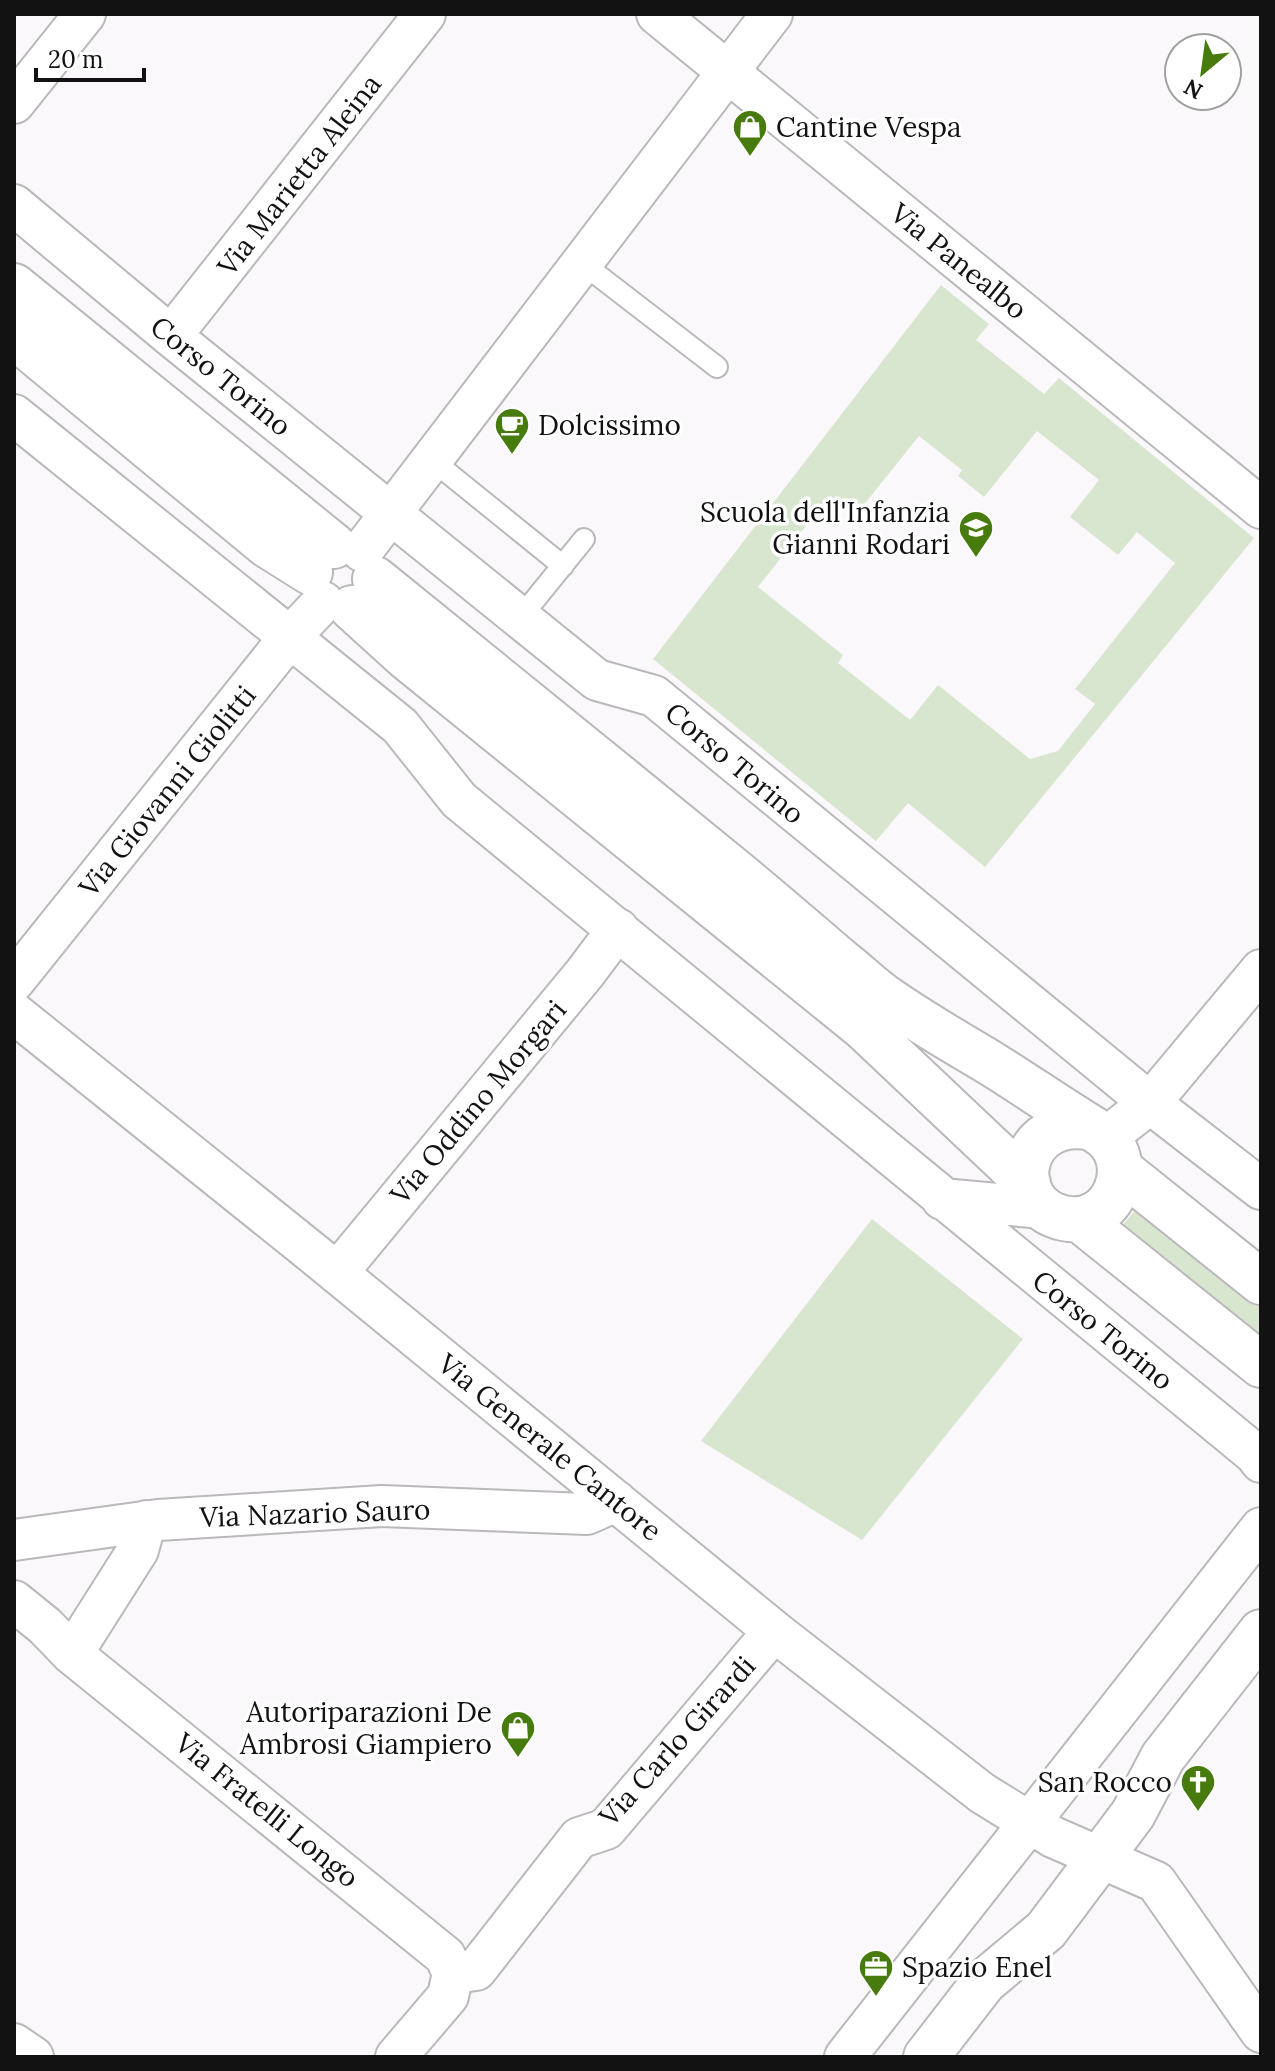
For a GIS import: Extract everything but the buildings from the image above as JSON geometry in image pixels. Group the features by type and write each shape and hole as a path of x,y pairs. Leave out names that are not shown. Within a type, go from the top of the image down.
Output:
{"street":[{"path":"14,103 85,14"},
{"name":"Via Marietta Aleina","path":"171,336 425,14"},
{"name":"Via Panealbo","path":"657,14 1259,502"},
{"name":"Via Giovanni Giolitti","path":"14,981 342,576 772,14"},
{"name":"Corso Torino","path":"14,205 597,680 654,696 1150,1103 1261,1189"},
{"path":"14,286 342,576 727,865 888,999 1052,1101 1261,1282"},
{"path":"14,336 267,545 342,576 406,657 864,1028 1050,1203 1261,1365"},
{"name":"Corso Torino","path":"14,415 400,726 459,800 1261,1462"},
{"name":"Via Oddino Morgari","path":"337,1273 618,929"},
{"path":"1105,1145 1150,1103 1261,970"},
{"name":"Via Generale Cantore","path":"14,1013 774,1631 1013,1814 1156,1882 1261,2032"},
{"path":"942,1199 1050,1203 1092,1216 1114,1197 1119,1184 1105,1145 1071,1125 1055,1129 1041,1138 1026,1166 1050,1203"},
{"name":"Via Nazario Sauro","path":"14,1540 146,1521 382,1506 587,1514 616,1501"},
{"path":"72,1654 138,1550 146,1521"},
{"path":"845,2057 1013,1814 1261,1528"},
{"name":"Via Fratelli Longo","path":"14,1601 45,1626 72,1654 391,1910 445,1956 453,1973"},
{"name":"Via Carlo Girardi","path":"453,1973 476,1970 579,1838 606,1829 774,1631"},
{"path":"926,2057 984,1982 1046,1930 1133,1814 1163,1757 1261,1632"},
{"path":"396,2057 448,1996 453,1973"},
{"path":"14,2044 33,2057"}],"lane":[{"path":"582,263 717,367"},
{"path":"432,460 563,566"},
{"path":"520,618 584,539"}],"green space":[{"path":"941,285 989,324 976,340 1044,394 1059,378 1254,538 985,867 908,803 876,841 653,659","holes":["1037,431 1099,480 1070,517 1118,555 1137,532 1175,563 1075,689 1095,704 1058,751 1030,759 938,685 910,720 838,663 843,655 758,587 828,498 854,517 919,436 962,470 958,476 984,497"]},
{"path":"1141,1203 1261,1302 1261,1351 1113,1237"},
{"path":"872,1219 1023,1339 862,1540 701,1441"}],"place":[{"name":"Cantine Vespa","path":"750,158"},
{"name":"Dolcissimo","path":"512,456"},
{"name":"Scuola dell'Infanzia Gianni Rodari","path":"976,559"},
{"name":"Autoriparazioni De Ambrosi Giampiero","path":"518,1759"},
{"name":"San Rocco","path":"1198,1813"},
{"name":"Spazio Enel","path":"876,1998"}]}
